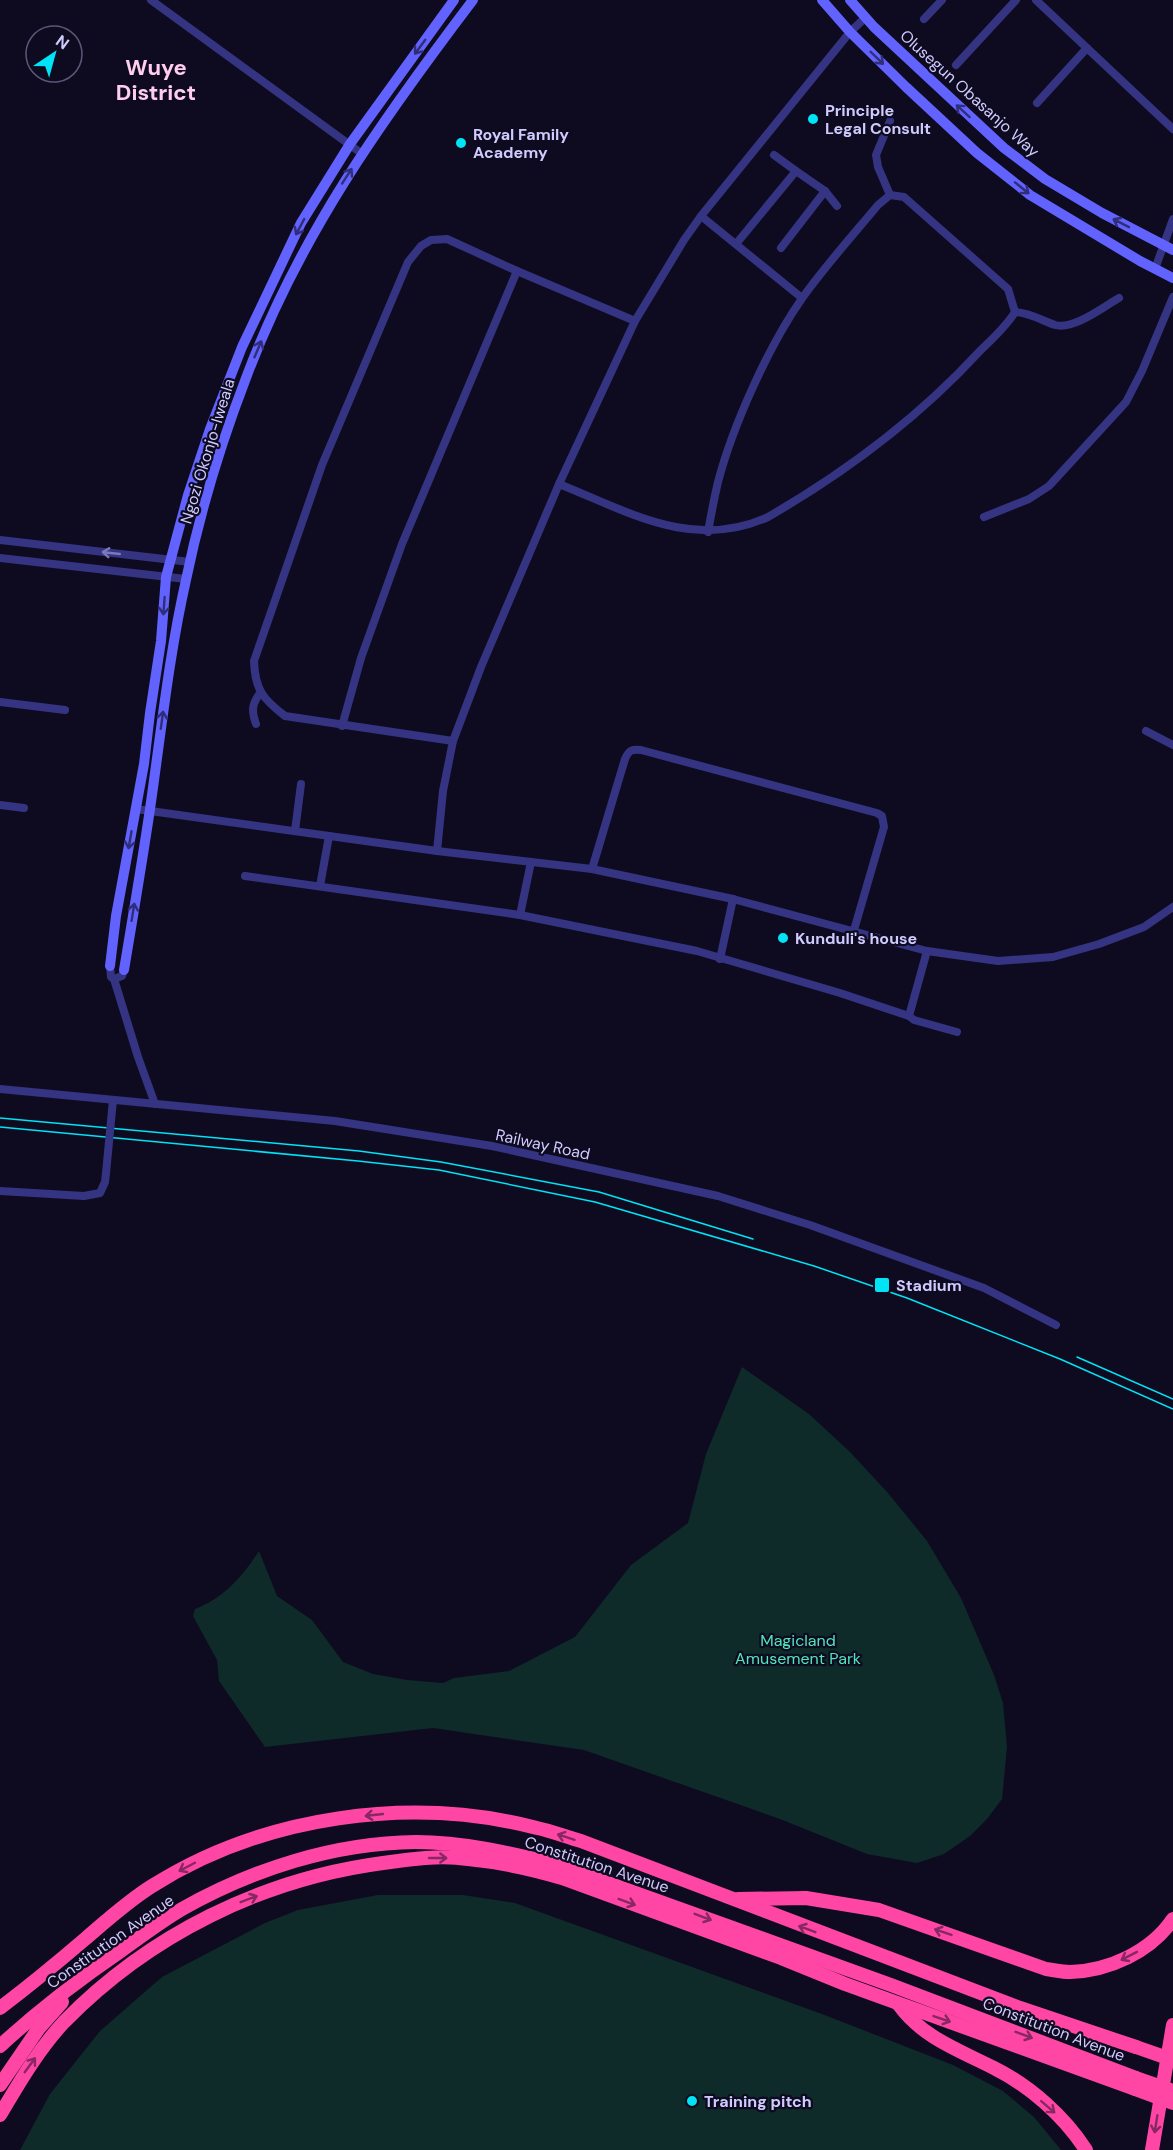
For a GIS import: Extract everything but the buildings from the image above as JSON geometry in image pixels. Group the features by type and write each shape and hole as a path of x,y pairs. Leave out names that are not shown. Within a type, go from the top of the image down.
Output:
{"highway":[{"name":"Constitution Avenue","path":"0,2008 152,1886 194,1863 237,1844 285,1830 348,1818 393,1813 444,1814 537,1827 581,1841 817,1933 862,1947 1020,2008 1173,2060"},
{"name":"Constitution Avenue","path":"0,2046 24,2024 94,1969 180,1911 224,1887 278,1866 323,1853 416,1842 510,1853 555,1864 891,1985 1115,2070 1136,2084 1173,2091"},
{"path":"323,1853 467,1858 529,1869 562,1878 892,2001 1093,2072 1136,2084 1173,2103"},
{"path":"0,2115 27,2068 64,2023 121,1971 172,1935 213,1913 253,1897 347,1868 416,1858"},
{"path":"731,1899 806,1898 879,1910 1046,1969 1068,1972 1112,1965 1153,1941 1173,1919"},
{"path":"151,1930 188,1917 213,1913"},
{"path":"0,2085 54,2011 94,1969"},
{"path":"0,1998 37,1980"},
{"path":"892,2001 934,2039 1009,2076 1037,2097 1066,2124 1086,2150"},
{"path":"1152,2150 1173,2025"},
{"path":"1093,2072 1115,2070"}],"street":[{"path":"152,0 362,153"},
{"name":"Ngozi Okonjo-Iweala","path":"110,966 116,916 136,808 162,641 166,577 188,495 210,429 242,347 302,223 350,144 454,0"},
{"name":"Ngozi Okonjo-Iweala","path":"124,970 174,643 186,579 205,502 246,377 272,316 308,242 362,153 473,0"},
{"path":"822,0 850,32 977,153 1030,195 1097,237 1173,278"},
{"name":"Olusegun Obasanjo Way","path":"850,0 865,18 952,102 1004,148 1037,173 1102,213 1168,248"},
{"path":"924,18 942,0"},
{"path":"956,65 1016,0"},
{"path":"1036,0 1173,129"},
{"path":"437,851 443,791 453,741 481,667 559,484 635,321 701,216 850,32 865,18"},
{"path":"1037,104 1087,48"},
{"path":"890,121 876,155 878,167 890,195"},
{"path":"774,155 825,191 837,206"},
{"path":"736,244 796,171"},
{"path":"781,249 825,191"},
{"path":"708,532 717,483 735,432 757,380 783,329 802,298 878,205 890,195 904,197 1008,289 1015,312"},
{"path":"701,216 802,298"},
{"path":"1155,269 1168,248 1173,219"},
{"path":"453,741 285,716 265,700 254,674 254,661 322,465 408,262 421,246 431,240 447,239 518,272 635,321"},
{"path":"342,726 361,658 402,544 518,272"},
{"path":"984,517 1029,499 1049,486 1126,402 1142,371 1173,297"},
{"path":"1015,312 1029,313 1057,326 1068,326 1119,298"},
{"path":"559,484 650,520 687,530 708,532 751,525 768,517 867,454 932,400 971,362 1015,312"},
{"path":"0,540 190,562"},
{"path":"0,558 186,579"},
{"path":"256,724 252,714 253,702 261,692"},
{"path":"0,702 65,710"},
{"path":"1146,731 1173,745"},
{"path":"592,869 625,759 633,749 641,750 882,816 884,827 854,930"},
{"path":"294,831 301,784"},
{"path":"0,805 24,808"},
{"path":"136,808 437,851 592,869 733,899 927,951 998,961 1053,957 1099,944 1144,927 1173,907"},
{"path":"320,886 329,836"},
{"path":"520,915 531,862"},
{"path":"245,876 520,915 697,951 840,993 909,1016 914,1020 957,1032"},
{"path":"720,959 733,899"},
{"path":"909,1016 927,951"},
{"path":"110,966 111,977 114,980 155,1104"},
{"path":"114,980 122,976 124,970"},
{"name":"Railway Road","path":"0,1089 335,1121 492,1146 718,1196 973,1284 1056,1325"},
{"path":"0,1191 84,1196 100,1193 105,1182 113,1100"}],"green space":[{"name":"Magicland Amusement Park","path":"742,1367 809,1414 850,1452 888,1493 927,1541 961,1598 994,1675 1003,1703 1007,1747 1002,1799 970,1836 944,1854 917,1863 867,1854 780,1819 584,1750 433,1728 265,1747 219,1681 217,1660 193,1616 195,1609 215,1599 232,1586 259,1551 277,1596 312,1620 343,1662 373,1674 443,1683 454,1678 509,1671 575,1637 631,1565 688,1523 706,1454"},
{"path":"378,1895 463,1895 515,1903 822,2014 953,2065 1003,2091 1034,2117 1061,2150 20,2150 50,2094 100,2031 162,1977 265,1923 298,1910"}],"tram line":[{"path":"0,1118 359,1151 441,1162 599,1192 753,1239"},
{"path":"0,1127 439,1170 595,1202 814,1266 907,1298 1060,1359 1173,1409"},
{"path":"1077,1357 1173,1399"}],"place":[{"name":"Principle Legal Consult","path":"813,119"},
{"name":"Royal Family Academy","path":"461,143"},
{"name":"Kunduli's house","path":"783,938"},
{"name":"Stadium","path":"882,1285"},
{"name":"Training pitch","path":"692,2101"}],"district":[{"name":"Wuye District","path":"156,80"}]}
